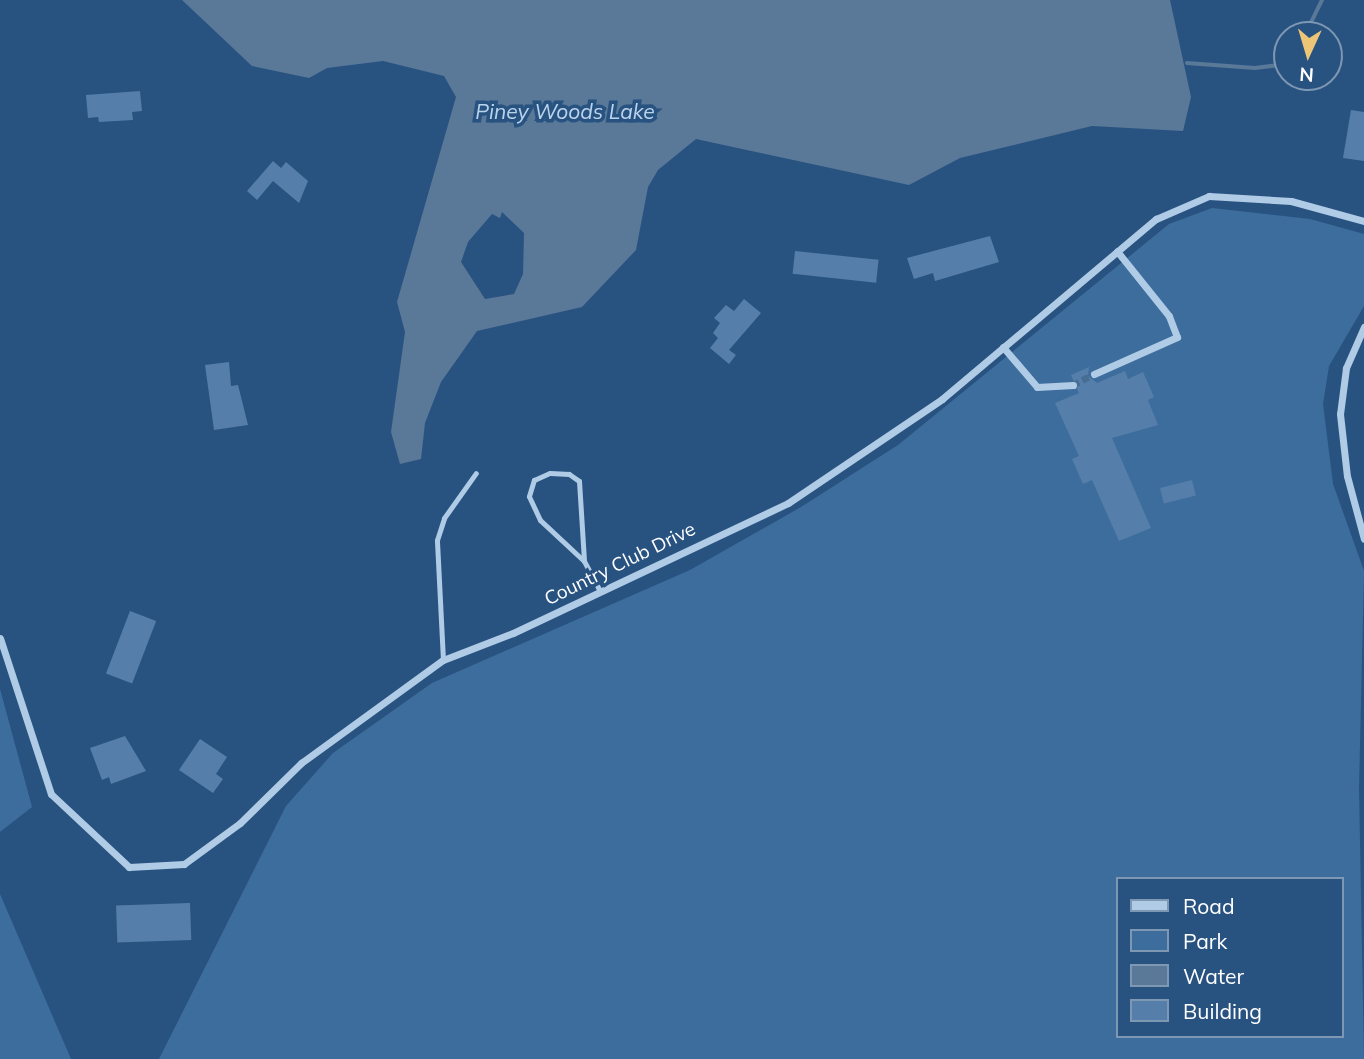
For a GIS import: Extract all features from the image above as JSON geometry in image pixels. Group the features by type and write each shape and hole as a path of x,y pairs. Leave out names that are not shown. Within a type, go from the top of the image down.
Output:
{"street":[{"name":"Country Club Drive","path":"0,638 51,794 129,867 184,864 240,823 301,762 443,660 600,591 788,503 942,399 1156,219 1209,196 1291,201 1364,221"},
{"path":"1094,374 1177,337 1169,316 1117,251"},
{"path":"1364,327 1346,368 1340,414 1347,476 1364,539"},
{"path":"1003,347 1037,387 1073,384"}],"lane":[{"path":"443,660 437,540 444,518 476,473"},
{"path":"584,561 579,481 569,474 550,473 534,480 530,496 540,520 584,561 600,591"}],"green space":[{"path":"1212,208 1310,219 1364,234 1364,306 1329,366 1323,404 1333,484 1364,571 1359,788 1364,1059 159,1059 286,806 333,753 432,683 690,570 801,507 898,445 1169,224"},
{"path":"0,689 32,807 0,832"},
{"path":"0,894 71,1059 0,1059"}],"water":[{"name":"Piney Woods Lake","path":"182,0 1170,0 1191,97 1183,131 1092,126 960,158 909,185 696,139 658,170 648,187 636,250 582,307 477,331 441,382 425,423 421,459 400,464 391,432 405,332 397,302 456,97 444,76 383,61 327,68 309,78 252,66","holes":["502,212 524,233 523,274 514,294 485,299 461,262 468,242 492,214 500,218"]}],"building":[{"path":"140,91 142,111 132,112 133,120 99,122 98,117 88,118 86,95"},
{"path":"1351,110 1364,112 1364,161 1343,158"},
{"path":"273,161 281,168 286,162 308,181 299,203 273,181 257,200 247,191"},
{"path":"990,236 999,262 935,281 933,273 914,279 907,258"},
{"path":"795,251 879,260 876,283 793,274"},
{"path":"744,299 761,313 729,350 736,355 729,364 710,348 718,338 713,333 720,323 714,318 726,305 734,311"},
{"path":"229,362 231,386 238,385 248,425 214,430 205,365"},
{"path":"1089,367 1088,376 1097,383 1125,371 1128,379 1143,372 1154,397 1148,400 1158,425 1112,438 1151,528 1119,541 1092,480 1083,484 1072,459 1079,456 1055,403 1079,393 1071,375"},
{"path":"1192,480 1196,496 1164,504 1160,488"},
{"path":"130,611 156,621 132,684 106,674"},
{"path":"125,736 146,771 111,784 109,777 102,780 90,748"},
{"path":"200,739 227,757 216,774 223,779 213,793 179,770"},
{"path":"190,903 191,940 117,943 116,906"}],"waterway":[{"path":"1312,21 1322,0"},
{"path":"1187,63 1255,68 1273,66"}],"tunnel":[{"path":"1073,385 1094,374"}]}
